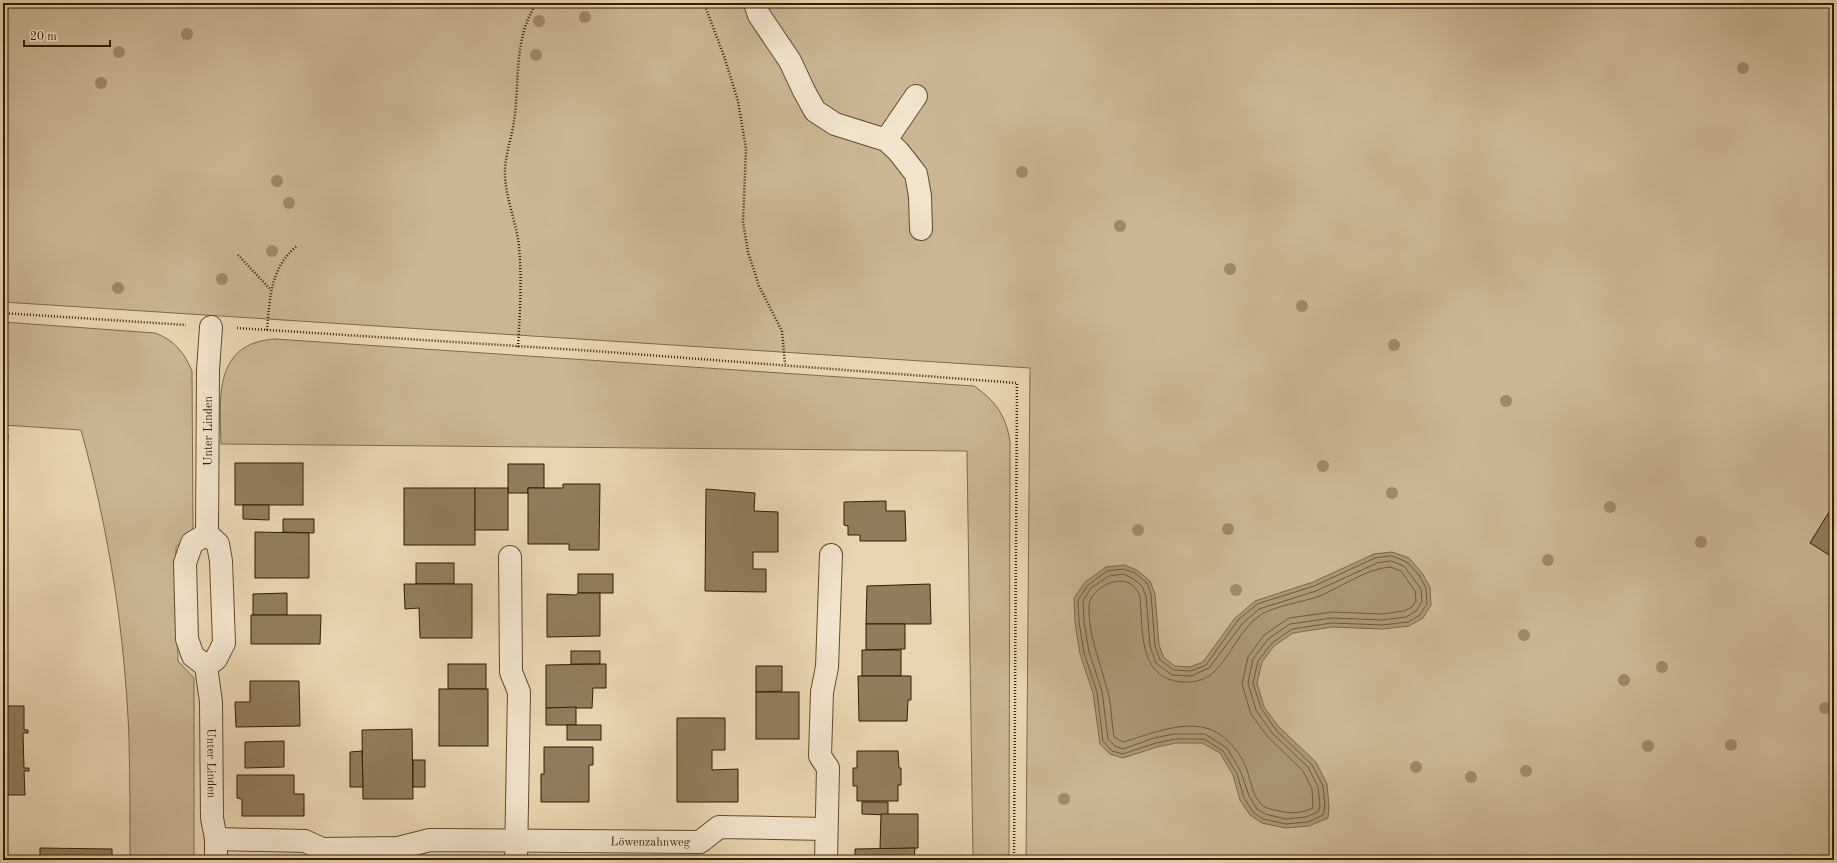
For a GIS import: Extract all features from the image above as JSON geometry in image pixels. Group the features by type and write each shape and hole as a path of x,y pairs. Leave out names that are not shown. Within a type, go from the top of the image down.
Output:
{"street":[{"path":"754,3 759,15 790,61 815,111 835,124 870,133 886,140 898,151 916,174 920,196 921,229"},
{"path":"886,140 916,96"},
{"name":"Unter Linden","path":"208,534 208,370 211,327"},
{"path":"208,534 218,544 221,561 224,643 216,659 206,666 193,656 187,639 185,563 192,543 208,534"},
{"path":"826,860 828,768 820,756 822,692 827,666 831,555"},
{"path":"510,558 511,672 519,692 517,850"},
{"name":"Unter Linden","path":"206,666 211,702 212,818 216,850"},
{"name":"Löwenzahnweg","path":"216,850 305,841 322,849 398,848 430,840 517,850 700,842 719,827 826,829"}],"path":[{"path":"518,347 521,292 519,245 507,192 505,168 514,120 522,36 529,14 537,3"},
{"path":"704,3 724,56 738,101 746,149 743,222 748,252 759,286 782,331 785,364"},
{"path":"267,330 270,290 280,263 297,246"},
{"path":"238,255 270,290"},
{"path":"3,313 785,364 1017,383 1014,860"}],"shaded area":[{"path":"3,3 1834,3 1834,860 1026,860 1030,368 3,302"},
{"path":"3,322 155,333 168,339 182,352 192,371 193,530 176,547 178,661 194,678 194,860 130,860 129,739 124,661 114,583 100,506 81,430 3,425"},
{"path":"275,339 974,386 988,397 998,409 1006,424 1010,441 1009,860 973,860 967,451 221,444 221,392 224,376 230,362 240,351 255,343"}],"water":[{"path":"1392,552 1409,558 1422,573 1430,587 1431,605 1423,618 1409,626 1383,629 1332,627 1293,633 1274,646 1262,662 1257,683 1264,707 1279,727 1316,762 1327,784 1329,807 1328,818 1309,826 1285,828 1262,823 1250,815 1240,800 1233,775 1220,753 1202,743 1176,743 1157,747 1123,758 1110,754 1100,744 1093,693 1080,654 1075,623 1074,598 1085,582 1106,567 1124,565 1137,570 1150,581 1155,594 1159,645 1164,658 1175,666 1190,667 1203,662 1235,618 1255,601 1313,582 1374,554"}],"building":[{"path":"3,435 8,435 4,498 3,498"},
{"path":"235,463 303,463 303,505 235,505"},
{"path":"508,464 544,464 544,488 528,488 528,493 508,493"},
{"path":"563,484 600,484 599,550 569,550 569,544 528,544 528,488 563,488"},
{"path":"404,488 475,488 475,545 404,545"},
{"path":"475,488 508,488 508,530 475,530"},
{"path":"706,489 755,493 754,511 778,512 778,552 753,552 753,569 766,569 766,592 705,591"},
{"path":"886,501 886,511 905,511 906,541 860,541 860,535 848,535 848,526 844,525 844,502"},
{"path":"1834,504 1834,558 1810,543"},
{"path":"243,505 269,505 269,520 243,519"},
{"path":"283,519 314,519 314,533 283,532"},
{"path":"255,532 309,533 309,578 255,578"},
{"path":"416,563 454,563 454,584 416,584"},
{"path":"578,574 613,574 613,593 578,593"},
{"path":"404,584 472,584 472,638 420,638 419,608 405,609"},
{"path":"930,584 931,624 866,624 867,586"},
{"path":"287,593 287,615 253,615 253,594"},
{"path":"578,593 600,593 600,636 547,637 547,594 576,595"},
{"path":"251,615 321,615 320,644 251,644"},
{"path":"866,624 905,624 905,649 866,650"},
{"path":"862,650 901,650 901,676 862,676"},
{"path":"571,651 600,651 600,664 571,664"},
{"path":"448,664 486,664 486,689 448,689"},
{"path":"606,664 606,688 593,688 592,708 546,708 546,665"},
{"path":"756,666 782,666 782,691 756,692"},
{"path":"858,676 911,676 911,700 908,700 907,721 859,721"},
{"path":"250,681 299,681 300,726 236,727 235,702 250,702"},
{"path":"439,689 488,689 488,746 439,746"},
{"path":"756,692 799,692 799,739 756,739"},
{"path":"3,706 24,706 24,730 28,730 28,733 23,733 24,768 29,768 29,771 24,771 25,795 3,795"},
{"path":"576,707 576,725 546,725 546,708"},
{"path":"677,718 725,718 725,750 712,750 712,770 738,769 738,802 677,802"},
{"path":"567,725 601,725 601,740 567,740"},
{"path":"412,729 413,799 363,799 362,730"},
{"path":"284,741 284,767 245,768 245,742"},
{"path":"544,747 593,747 593,765 589,765 589,802 541,802 541,774 544,774"},
{"path":"362,751 363,787 350,787 350,752"},
{"path":"857,751 898,751 899,768 901,768 901,785 898,785 898,801 857,801 857,786 853,786 853,768 857,768"},
{"path":"413,760 425,760 425,787 413,787"},
{"path":"237,775 294,775 294,794 304,794 304,816 242,816 242,799 237,798"},
{"path":"862,802 888,802 888,815 862,814"},
{"path":"881,814 918,814 918,848 880,849"},
{"path":"40,848 112,849 112,860 40,860"},
{"path":"915,848 914,860 855,860 855,849"}]}
